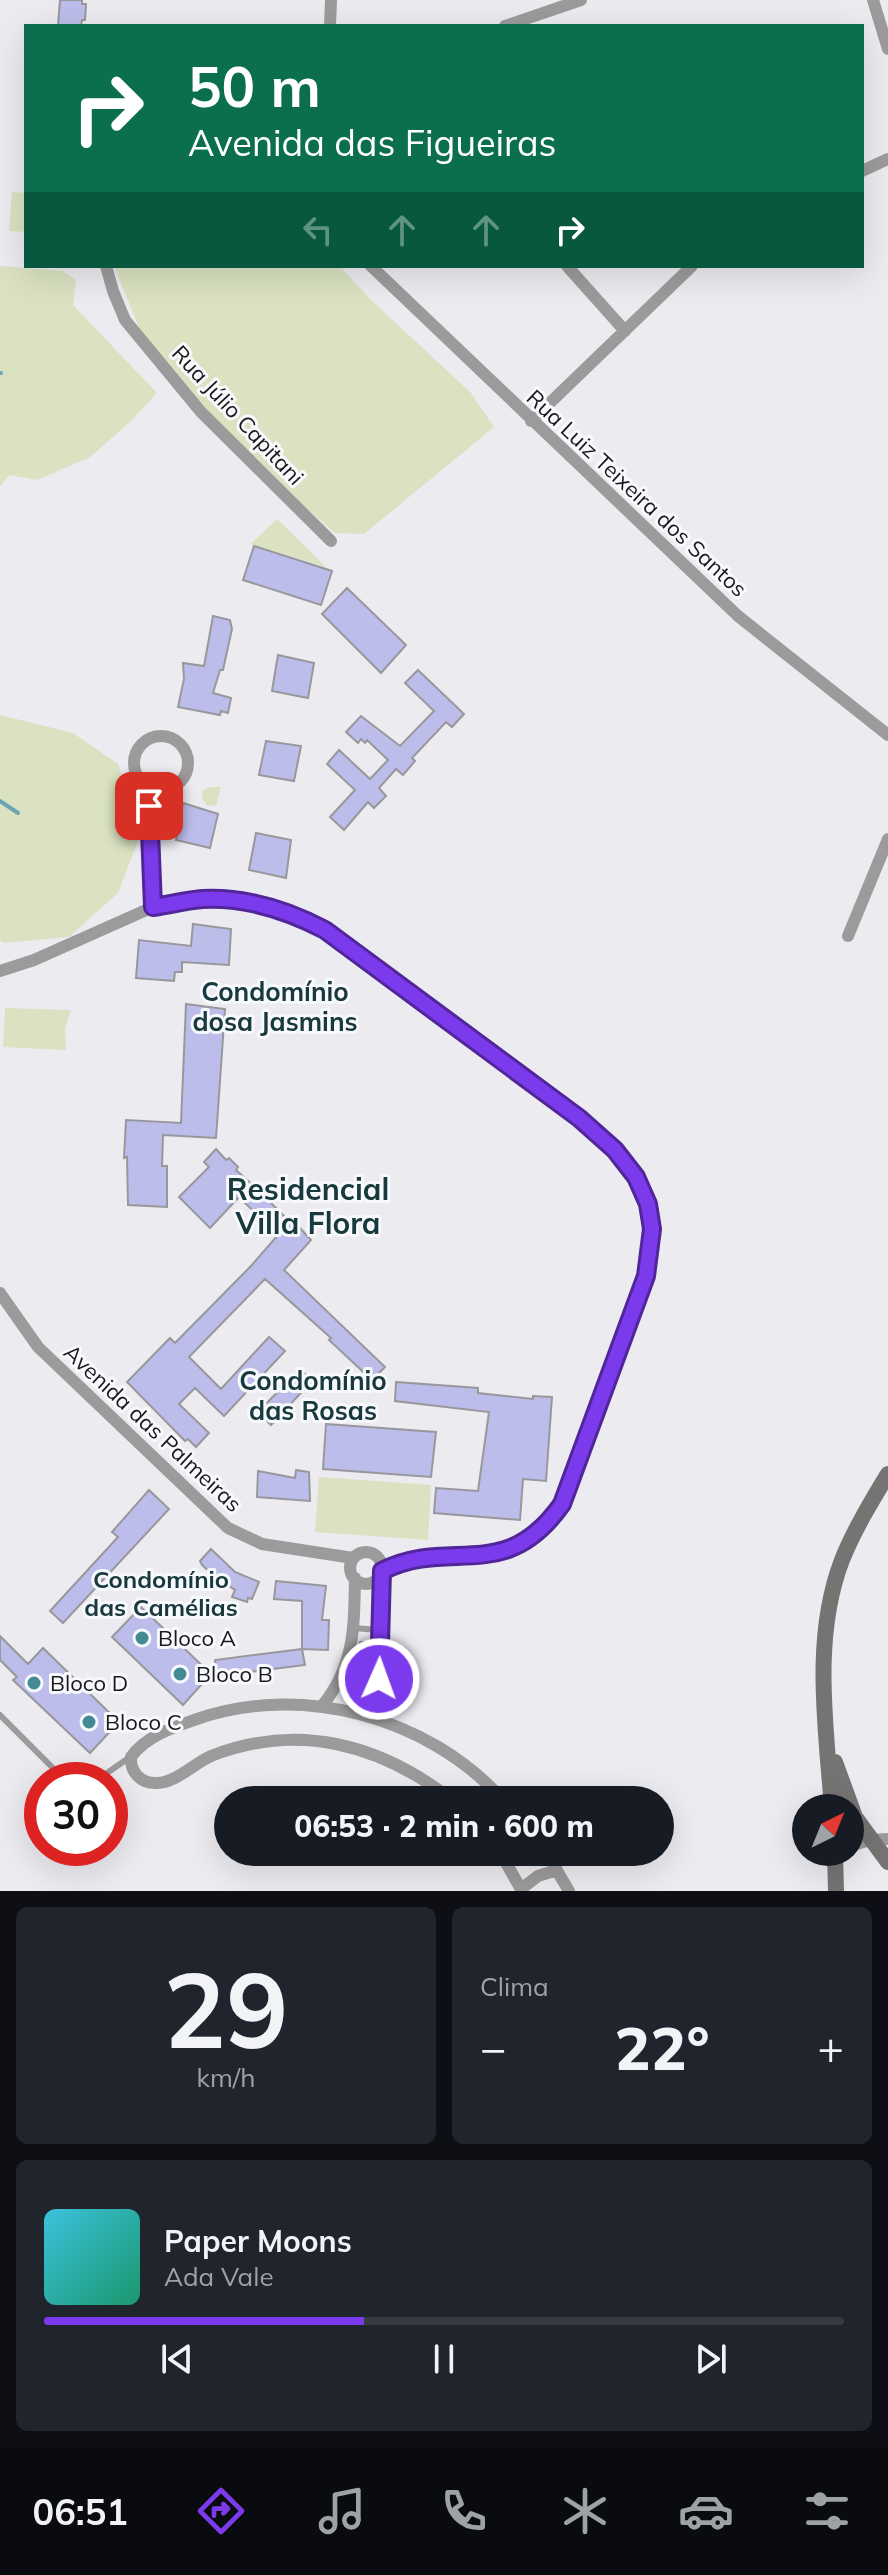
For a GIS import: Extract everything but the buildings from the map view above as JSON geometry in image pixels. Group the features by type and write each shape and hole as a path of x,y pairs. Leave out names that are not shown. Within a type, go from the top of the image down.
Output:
{"main road":[{"path":"831,1794 824,1647 828,1610 842,1561 862,1518 888,1474"},
{"path":"826,1722 838,1775 855,1817 888,1862"},
{"path":"835,1866 836,1891"}],"street":[{"path":"330,24 331,0"},
{"path":"511,24 581,0"},
{"path":"873,0 888,49"},
{"path":"864,170 888,159"},
{"name":"Rua Júlio Capitani","path":"107,268 125,320 201,412 331,541"},
{"name":"Rua Luiz Teixeira dos Santos","path":"373,268 738,616 888,735"},
{"path":"569,268 625,331"},
{"path":"531,421 690,268"},
{"path":"150,788 167,790 182,781 187,773 184,747 169,737 151,737 135,753 137,776 150,788 153,907"},
{"path":"848,936 888,839"},
{"path":"0,971 34,960 153,907 204,899 277,908 325,930 579,1118 615,1150 636,1177 648,1204 652,1229 646,1276 562,1504 550,1521 531,1538 493,1555 402,1562 368,1583 355,1578"},
{"name":"Avenida das Palmeiras","path":"0,1293 38,1347 228,1528 262,1544 353,1558"},
{"path":"322,1706 342,1679 354,1628 355,1578 350,1568 353,1558 362,1552 373,1553 381,1561 379,1679 383,1721"},
{"path":"431,1786 396,1763 353,1747 318,1740 275,1740 242,1747 209,1757 172,1779 159,1783 139,1778 133,1772 131,1757 146,1741 210,1714 277,1703 322,1706 383,1721 428,1740 461,1761 488,1786"},
{"path":"864,1842 888,1839"},
{"path":"508,1866 521,1890 538,1876 557,1870"},
{"path":"555,1866 569,1891"}],"lane":[{"path":"354,1628 381,1630"},
{"path":"0,1715 47,1762"},
{"path":"124,1762 131,1757"}],"green space":[{"path":"12,192 24,193 24,232 9,231"},
{"path":"0,266 63,271 76,280 73,305 157,393 90,457 37,480 9,475 0,487"},
{"path":"115,268 342,268 370,299 471,393 494,427 364,534 335,533 206,412 140,330"},
{"path":"277,519 326,567 251,544"},
{"path":"0,715 73,733 118,764 139,838 118,893 69,937 0,941"},
{"path":"221,787 216,806 207,805 202,799 203,790"},
{"path":"5,1008 71,1010 65,1028 66,1050 3,1047"},
{"path":"319,1477 431,1485 428,1540 315,1532"}],"waterway":[{"path":"0,801 18,813"}],"place":[{"name":"Bloco A","path":"142,1638"},
{"name":"Bloco B","path":"180,1674"},
{"name":"Bloco D","path":"34,1683"},
{"name":"Bloco C","path":"89,1722"}],"district":[{"name":"Condomínio dosa Jasmins","path":"275,1007"},
{"name":"Residencial Villa Flora","path":"308,1207"},
{"name":"Condomínio das Rosas","path":"313,1396"},
{"name":"Condomínio das Camélias","path":"161,1594"}],"route":[{"path":"149,806 153,907 204,899 248,903 277,908 325,930 579,1118 615,1150 636,1177 648,1204 652,1229 646,1276 562,1504 550,1521 531,1538 493,1555 415,1560 382,1571 379,1679"}]}
